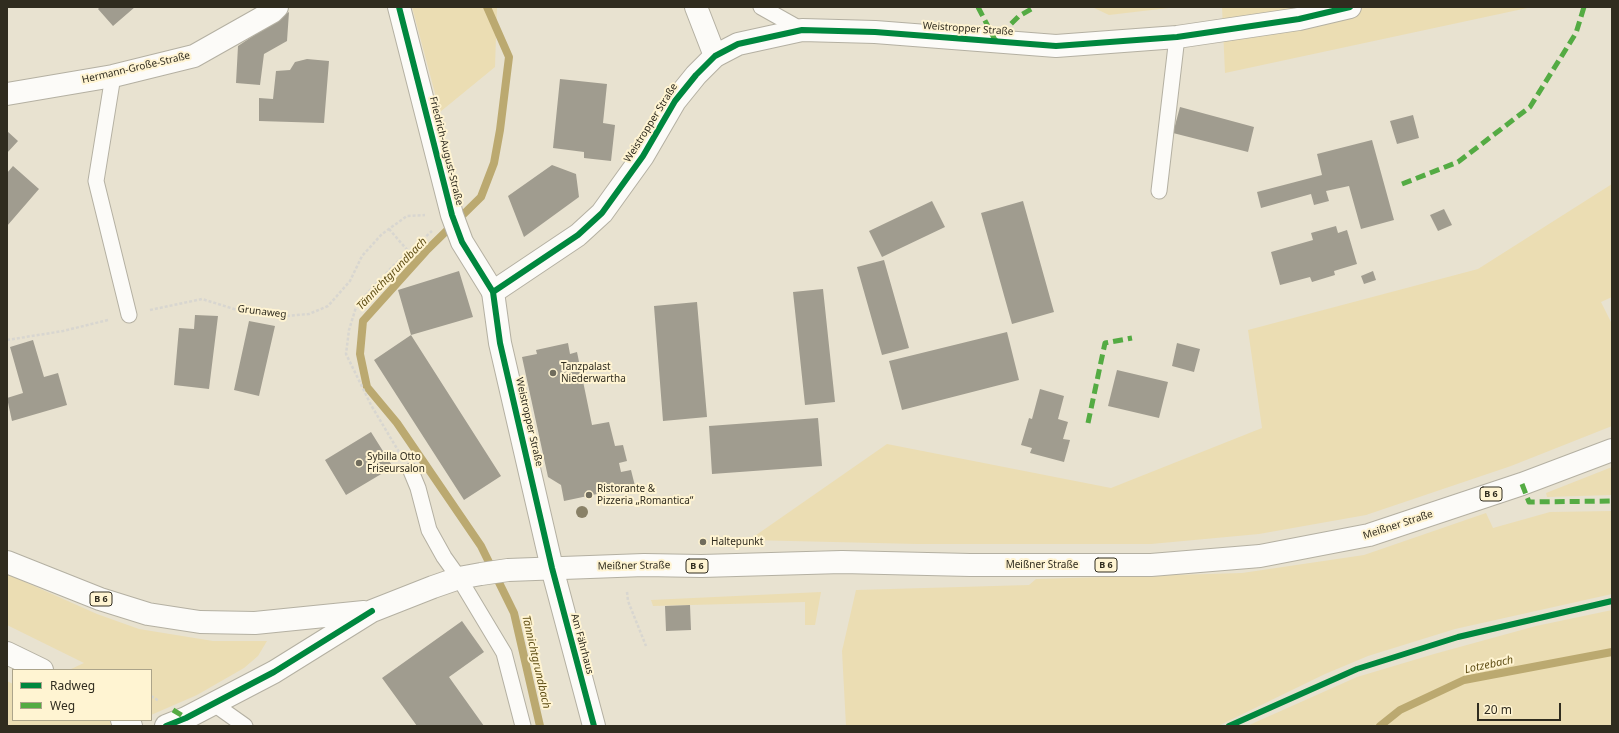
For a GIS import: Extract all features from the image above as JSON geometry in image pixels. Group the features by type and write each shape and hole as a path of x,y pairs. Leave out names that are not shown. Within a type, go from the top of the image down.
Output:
{"street":[{"name":"Hermann-Große-Straße","path":"7,94 112,76 194,56 272,12 277,7"},
{"name":"Friedrich-August-Straße","path":"399,7 452,215 462,242 493,292"},
{"path":"696,7 715,56"},
{"name":"Weistropper Straße","path":"552,568 500,343 493,292 578,235 602,213 643,156 675,101 696,75 715,56 738,44 802,30 883,32 1056,46 1177,37 1299,19 1350,7"},
{"name":"Meißner Straße","path":"552,568 627,565 701,566 842,562 970,565 1151,565 1260,556 1369,536 1522,484 1612,450"},
{"name":"B 6","path":"7,562 114,603 148,614 200,622 255,623 372,611"},
{"name":"B 6","path":"166,726 214,704 274,672 372,611 459,578 508,570 552,568"},
{"name":"Am Fährhaus","path":"552,568 594,726"},
{"path":"7,653 40,669"}],"lane":[{"path":"761,7 802,30"},
{"path":"1159,191 1177,37"},
{"path":"112,76 96,181 129,315"},
{"path":"411,471 418,488 429,530 444,557 459,578 504,653 523,726"},
{"path":"214,704 245,726"}],"path":[{"path":"411,471 371,405 346,354 349,330 357,304 409,252 452,215"},
{"path":"389,228 409,252"},
{"path":"627,565 628,601 646,646"}],"shaded area":[{"path":"412,7 497,7 495,67 440,112"},
{"path":"1092,7 1177,7 1109,15"},
{"path":"1222,7 1532,7 1225,73"},
{"path":"1612,184 1612,297 1601,302 1612,324 1612,426 1511,466 1366,515 1259,534 1151,544 917,544 749,540 887,444 1111,488 1262,428 1248,330 1478,269"},
{"path":"1612,467 1612,495 1547,497 1546,493"},
{"path":"1612,511 1612,594 1455,629 1368,656 1325,674 1218,726 846,726 842,651 856,590 1029,585 1036,579 1242,573 1364,555 1486,513 1493,528 1550,512"},
{"path":"7,574 97,614 139,629 213,641 267,641 258,656 244,668 197,695 152,715 152,669 71,669 84,663 7,625"},
{"path":"821,592 815,625 805,625 805,602 653,606 651,600"},
{"path":"1612,610 1612,726 1247,726 1357,677 1536,626"},
{"path":"7,681 12,684 12,721 130,721 113,726 7,726"}],"building":[{"path":"100,7 135,7 113,26 98,9"},
{"path":"289,12 287,41 264,54 260,85 236,83 238,46"},
{"path":"307,59 329,61 324,123 259,121 259,98 273,99 276,71 290,70 295,62"},
{"path":"560,79 607,84 603,123 615,125 611,161 584,158 584,152 553,148"},
{"path":"1180,107 1254,127 1248,152 1173,133"},
{"path":"1413,115 1419,138 1397,144 1390,121"},
{"path":"7,131 18,141 7,153"},
{"path":"1372,140 1394,220 1361,229 1349,186 1326,191 1329,201 1314,205 1311,194 1261,208 1257,192 1322,175 1317,154"},
{"path":"552,165 576,174 579,197 524,237 508,196"},
{"path":"13,166 39,189 7,226 7,173"},
{"path":"932,201 945,227 882,257 869,231"},
{"path":"1023,201 1054,312 1012,324 981,213"},
{"path":"1444,209 1452,225 1438,231 1430,215"},
{"path":"1336,226 1338,233 1347,230 1357,264 1334,271 1335,275 1312,282 1310,277 1280,285 1271,252 1313,240 1311,233"},
{"path":"884,260 909,348 882,355 857,267"},
{"path":"459,271 473,317 411,335 398,290"},
{"path":"1373,271 1376,280 1364,284 1361,276"},
{"path":"823,289 835,402 805,405 793,292"},
{"path":"697,302 707,417 663,421 654,306"},
{"path":"195,315 218,316 209,389 174,385 179,328 194,329"},
{"path":"249,321 275,326 259,396 234,390"},
{"path":"1007,332 1019,380 902,410 889,361"},
{"path":"411,335 501,476 464,500 374,360"},
{"path":"33,340 44,377 58,373 67,405 12,421 7,398 23,393 10,347"},
{"path":"568,343 570,354 577,352 592,425 609,422 615,446 623,445 627,461 619,463 621,472 631,470 635,486 564,501 561,485 548,477 522,357 537,354 536,350"},
{"path":"1177,343 1200,349 1194,372 1172,366"},
{"path":"1117,370 1168,382 1159,418 1108,406"},
{"path":"1040,389 1064,396 1058,419 1068,422 1063,439 1070,440 1064,462 1030,453 1032,448 1021,445 1029,418 1032,419"},
{"path":"818,418 822,466 712,474 709,426"},
{"name":"Sybilla Otto Friseursalon","path":"371,432 393,467 346,495 325,460"},
{"path":"690,605 691,630 666,631 665,606"},
{"path":"462,621 484,652 449,677 484,726 417,726 382,678"}],"waterway":[{"name":"Tännichtgrundbach","path":"487,7 509,57 500,130 494,163 481,197 426,251 363,321 360,354 367,387 397,423 481,546 514,613 540,726"},
{"name":"Lotzebach","path":"1380,726 1400,710 1464,680 1612,652"}],"marked path":[{"path":"978,7 995,40 1019,16 1035,7"},
{"path":"1402,184 1458,162 1530,107 1576,33 1584,7"},
{"path":"1088,423 1105,343 1132,338"},
{"path":"1522,484 1529,502 1612,501"},
{"path":"173,710 186,718"}],"cycle path":[{"path":"399,7 452,215 462,242 493,292 500,343 552,568 594,726"},
{"path":"493,292 578,235 602,213 643,156 675,101 696,75 715,56 738,44 802,30 875,32 1056,46 1177,37 1299,19 1350,7"},
{"path":"1229,726 1357,669 1458,637 1612,601"},
{"path":"166,726 186,718 274,672 372,611"}],"place":[{"name":"Tanzpalast Niederwartha","path":"553,373"},
{"name":"Sybilla Otto Friseursalon","path":"359,463"},
{"name":"Ristorante & Pizzeria „Romantica“","path":"589,495"},
{"name":"Haltepunkt","path":"703,542"}]}
